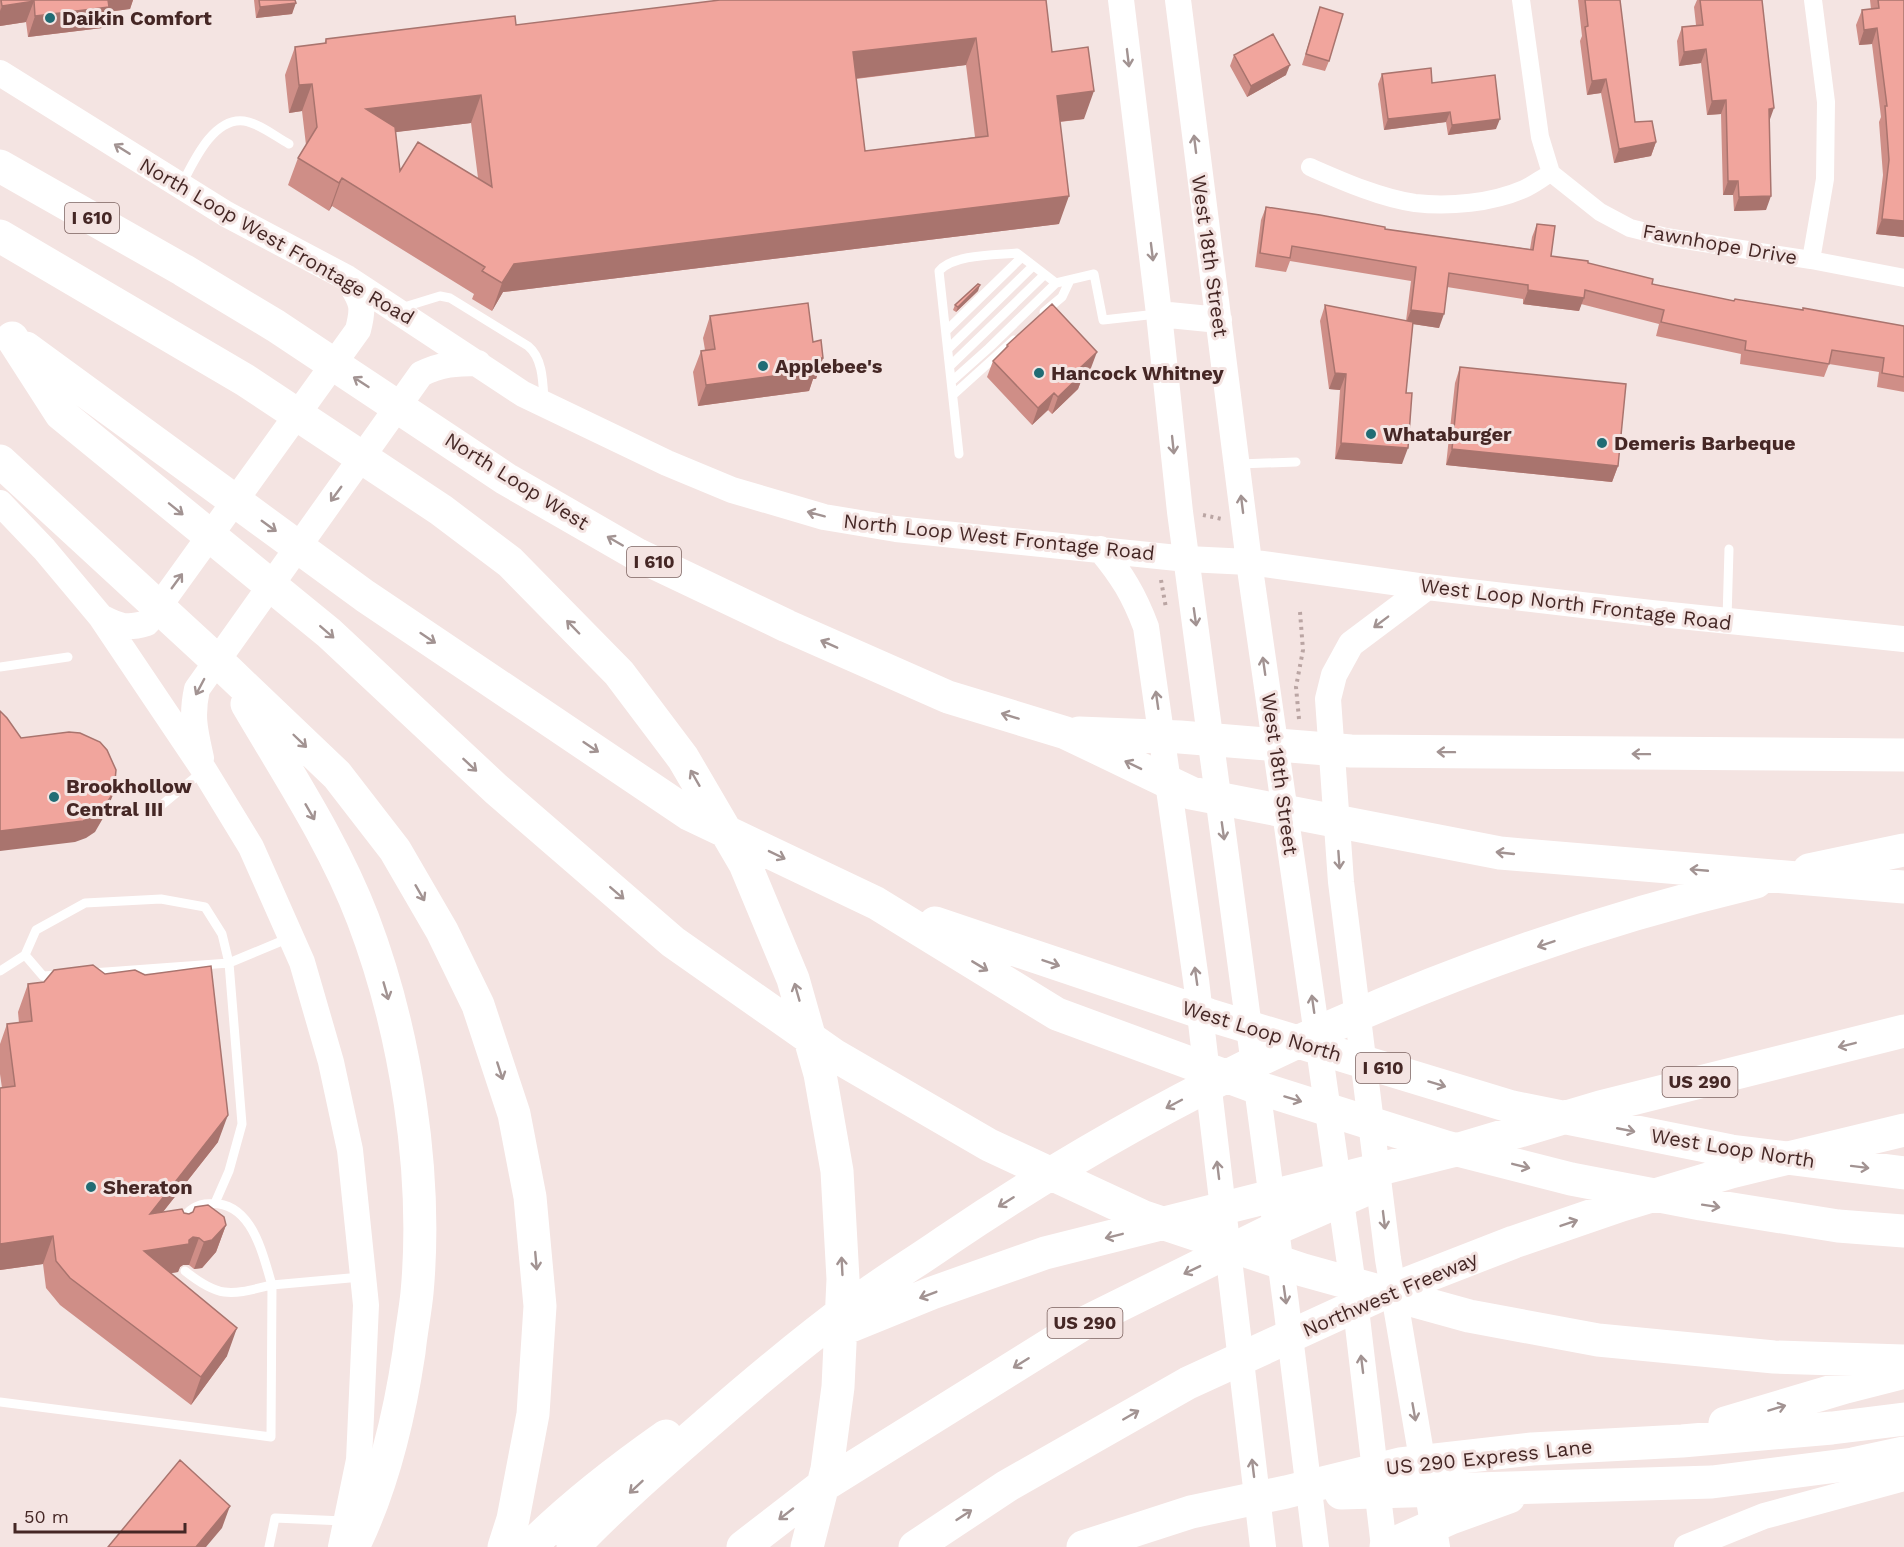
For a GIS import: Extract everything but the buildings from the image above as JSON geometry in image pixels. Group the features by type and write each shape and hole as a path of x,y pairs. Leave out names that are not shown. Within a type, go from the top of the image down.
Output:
{"highway":[{"name":"North Loop West","path":"0,166 183,270 276,326 506,479 638,555 787,626 948,697 1066,733"},
{"path":"0,236 245,380 441,510 510,562 618,673 683,758 746,864 793,979 820,1074 837,1171 843,1279 838,1387 829,1457 807,1547"},
{"path":"6,333 61,414 329,633 496,789 673,942 834,1055 988,1145 1144,1216 1303,1270 1469,1316 1598,1340 1774,1358 1904,1361"},
{"name":"I 610","path":"6,333 365,596 689,814 876,903"},
{"path":"0,461 337,775 395,850 442,931 478,1005 514,1114 530,1197 540,1306 533,1414 513,1519 504,1547"},
{"path":"228,671 332,849 363,919 387,993 409,1097 418,1203 417,1294 402,1396 385,1466 364,1525 350,1534"},
{"path":"1066,733 1180,737 1351,751 1904,755"},
{"name":"I 610","path":"1066,733 1191,793 1500,853 1904,887"},
{"path":"573,1547 661,1464 744,1392 856,1302 981,1217 1051,1173 1172,1105 1293,1044 1422,987 1601,924 1749,884 1857,858 1904,850"},
{"path":"876,903 1057,1014 1250,1085 1446,1147 1571,1179 1747,1212 1838,1226 1904,1231"},
{"name":"West Loop North","path":"876,903 1209,1015 1512,1107 1731,1151 1904,1173"},
{"name":"US 290","path":"743,1547 818,1489 1086,1322 1268,1232 1456,1150 1611,1104 1904,1032"},
{"name":"Northwest Freeway","path":"915,1547 1006,1486 1188,1383 1393,1289 1514,1242 1622,1204 1731,1172 1904,1130"},
{"path":"530,1547 629,1462 719,1398 822,1338 932,1293 1045,1253 1456,1150"},
{"path":"1385,1547 1451,1518 1645,1447 1904,1372"},
{"name":"US 290 Express Lane","path":"1083,1547 1191,1512 1400,1464 1532,1449 1682,1441 1832,1428 1904,1419"},
{"path":"1286,1492 1345,1493 1712,1482 1853,1464 1904,1453"}],"main road":[{"path":"1121,0 1160,314 1180,512 1285,1292 1316,1547"},
{"name":"West 18th Street","path":"1178,0 1249,562 1354,1292 1385,1547"},
{"name":"North Loop West Frontage Road","path":"0,73 226,214 347,278 523,394 667,463 732,490 824,517 896,530 1187,559 1249,562"},
{"path":"101,617 116,625 132,628 147,623 358,330 363,310 347,278"},
{"path":"1160,314 1219,320"},
{"path":"204,770 194,730 192,710 196,689 421,374 451,363 478,363"},
{"path":"0,503 44,549 101,617 204,770 251,847 302,962 331,1062 350,1150 366,1305 359,1460 350,1534 341,1547"},
{"path":"1100,549 1121,573 1135,598 1146,627 1198,992 1263,1547"},
{"name":"West Loop North Frontage Road","path":"1249,562 1727,622 1904,639"},
{"path":"1427,586 1351,644 1334,675 1328,699 1341,882 1388,1259 1437,1547"},
{"path":"1687,1547 1764,1516 1904,1478"}],"street":[{"path":"1311,167 1352,185 1426,203 1459,203 1490,199 1524,189 1551,172 1540,137 1521,0"},
{"path":"1811,260 1825,179 1826,102 1813,0"},
{"name":"Fawnhope Drive","path":"1551,172 1600,212 1630,228 1666,237 1811,260 1904,279"}],"lane":[{"path":"181,186 202,145 231,123 242,121 251,123 289,144"},
{"path":"959,454 939,271 944,266 965,259 1017,253 1056,283"},
{"path":"946,332 1022,257"},
{"path":"948,349 1033,266"},
{"path":"952,381 1056,283 1094,274 1103,320 1160,314"},
{"path":"950,366 1044,275"},
{"path":"1033,322 1062,297 1070,280"},
{"path":"396,309 440,296 450,298 528,346 534,351 538,361 544,404"},
{"path":"953,395 1019,335"},
{"path":"1237,464 1296,462"},
{"path":"1727,622 1729,549"},
{"path":"0,667 68,657"},
{"path":"158,808 204,770"},
{"path":"0,971 25,956 36,930 85,903 161,899 206,907 222,934 229,963 242,1124 229,1171 215,1203"},
{"path":"78,974 229,963 291,937"},
{"path":"25,956 43,976 66,975"},
{"path":"0,1402 271,1437 272,1285 252,1228 233,1209 215,1203 197,1206 188,1212 178,1235"},
{"path":"185,1271 202,1285 219,1293 236,1293 272,1285 363,1277"},
{"path":"269,1547 275,1518 350,1534"}],"path":[{"path":"1195,514 1227,520"}],"place":[{"name":"Daikin Comfort","path":"50,18"},
{"name":"Applebee's","path":"763,366"},
{"name":"Hancock Whitney","path":"1039,373"},
{"name":"Whataburger","path":"1371,434"},
{"name":"Demeris Barbeque","path":"1602,443"},
{"name":"Brookhollow Central III","path":"54,797"},
{"name":"Sheraton","path":"91,1187"}]}
